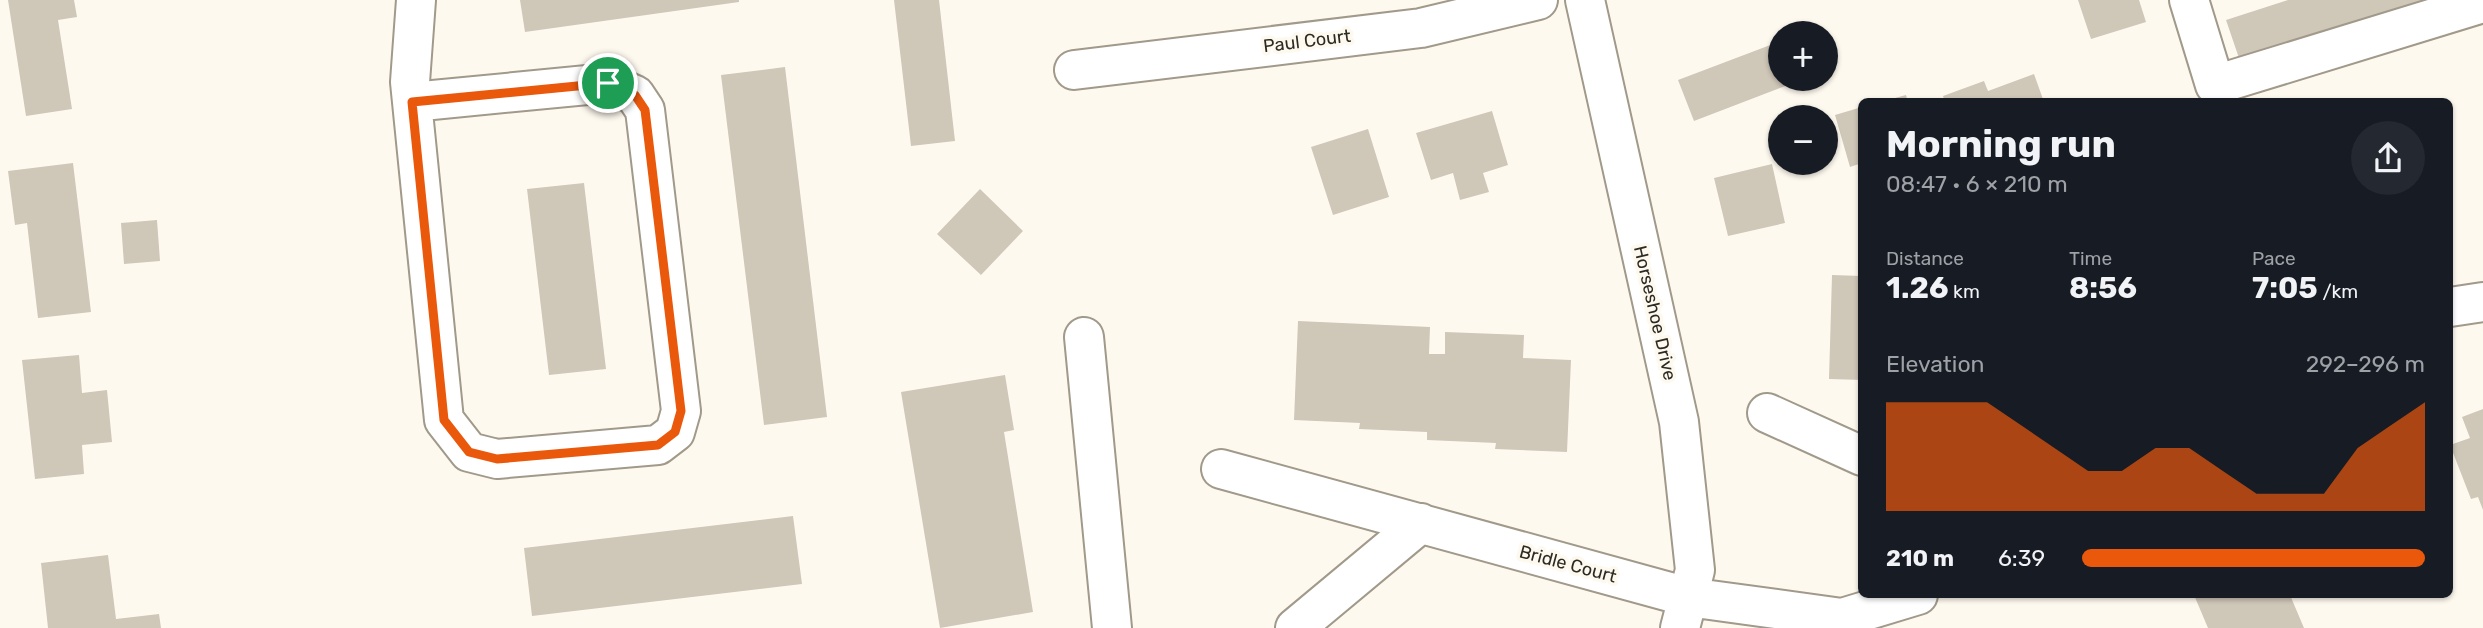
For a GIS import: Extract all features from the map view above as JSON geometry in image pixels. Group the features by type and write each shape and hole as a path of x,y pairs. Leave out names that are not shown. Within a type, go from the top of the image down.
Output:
{"street":[{"path":"412,102 608,83 635,95 645,110 681,411 675,432 658,445 497,459 469,452 444,420 412,102 410,82 416,0"},
{"name":"Paul Court","path":"1074,70 1421,27 1538,0"},
{"name":"Horseshoe Drive","path":"1586,0 1679,422 1695,570 1684,612"},
{"path":"2191,1 2215,85 2483,3"},
{"path":"2453,307 2483,302"},
{"path":"1084,337 1112,628"},
{"path":"1767,413 1858,454"},
{"name":"Bridle Court","path":"1221,469 1421,523 1684,612 1842,618 1908,598"},
{"path":"1295,628 1421,523"}],"building":[{"path":"8,0 74,0 77,17 58,20 72,109 26,116"},
{"path":"520,0 739,0 739,2 525,32"},
{"path":"894,0 939,0 955,141 911,146"},
{"path":"2078,0 2139,0 2146,22 2091,39"},
{"path":"2288,0 2436,0 2241,64 2226,20"},
{"path":"1768,46 1768,91 1772,91 1694,121 1678,80"},
{"path":"785,67 827,417 764,425 721,75"},
{"path":"2034,74 2043,98 1943,96 1984,81 1988,91"},
{"path":"1858,108 1858,164 1850,167 1838,125 1838,114"},
{"path":"1492,111 1508,165 1483,173 1489,192 1460,200 1453,173 1431,180 1416,133"},
{"path":"1368,129 1389,197 1333,215 1311,147"},
{"path":"73,163 91,312 38,318 27,223 15,225 8,171"},
{"path":"1768,165 1768,175 1774,175 1785,223 1728,236 1714,178"},
{"path":"584,183 606,369 549,375 527,189"},
{"path":"980,189 1023,231 981,275 937,234"},
{"path":"157,220 160,261 124,264 121,223"},
{"path":"1832,275 1858,276 1858,380 1829,379"},
{"path":"1298,321 1430,327 1429,354 1445,354 1445,332 1524,335 1523,358 1571,360 1567,452 1495,449 1496,443 1427,440 1427,432 1359,429 1360,423 1294,420"},
{"path":"79,355 82,393 107,390 112,442 82,445 84,474 35,479 22,360"},
{"path":"1005,375 1014,430 1004,432 1033,612 940,628 901,392"},
{"path":"2483,409 2483,510 2478,497 2471,499 2453,453 2453,444 2470,438 2462,417"},
{"path":"793,516 802,584 532,616 524,548"},
{"path":"108,555 116,619 159,614 161,628 48,628 41,563"},
{"path":"2195,598 2291,598 2304,628 2208,628"}],"route":[{"path":"608,83 635,95 645,110 681,411 675,432 658,445 497,459 469,452 444,420 412,102 608,83"}]}
